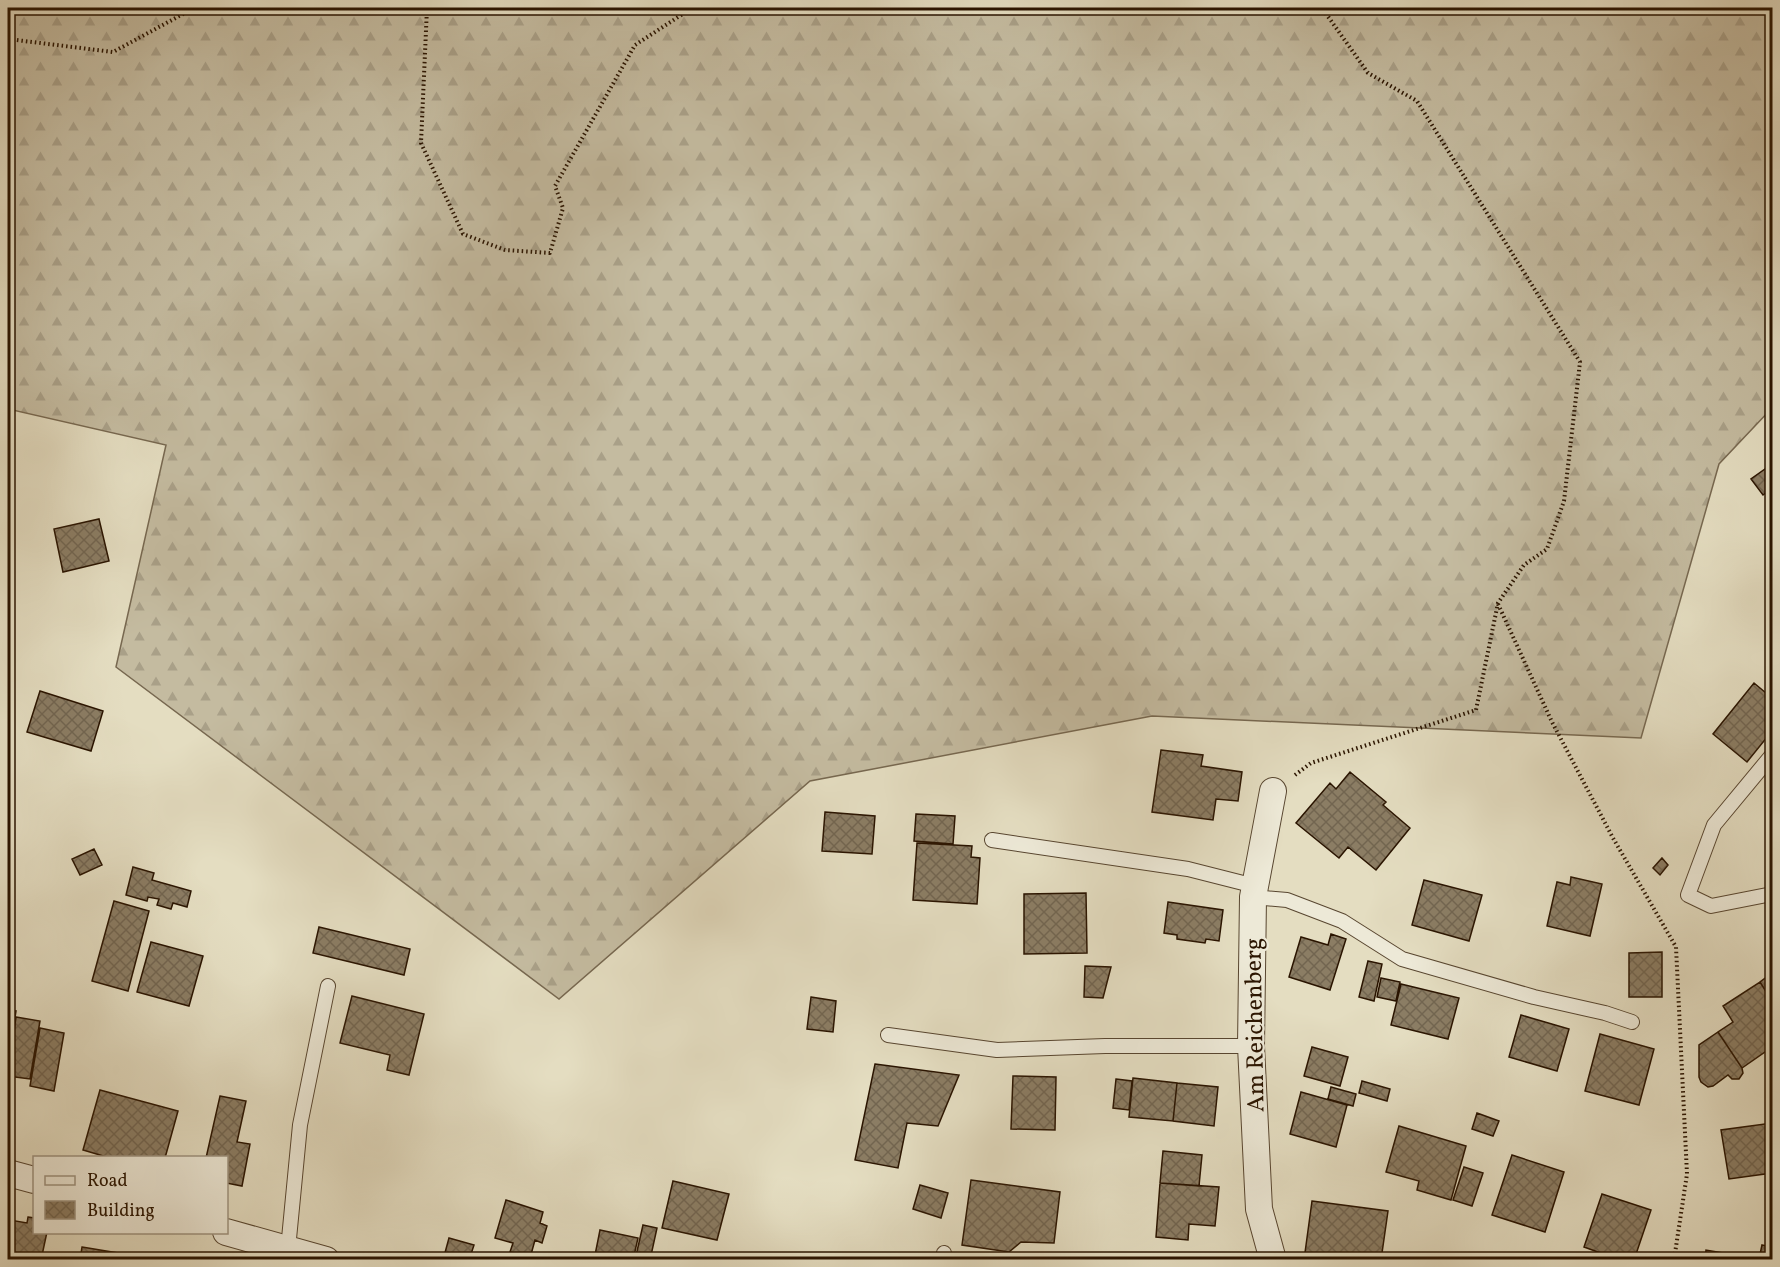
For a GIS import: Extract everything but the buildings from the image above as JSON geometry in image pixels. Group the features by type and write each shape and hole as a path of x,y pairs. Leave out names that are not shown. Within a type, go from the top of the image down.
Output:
{"street":[{"name":"Am Reichenberg","path":"1272,791 1254,892 1251,1046 1259,1209 1273,1260"},
{"path":"8,1173 33,1180"},
{"path":"228,1233 326,1260"}],"lane":[{"path":"1773,755 1714,825 1688,895 1711,906 1773,894"},
{"path":"992,840 1188,869 1254,892 1287,900 1342,921 1402,959 1632,1022"},
{"path":"288,1249 300,1125 328,986"},
{"path":"888,1035 997,1050 1105,1046 1251,1046"}],"path":[{"path":"8,39 113,52 194,8"},
{"path":"427,8 421,143 463,234 505,249 550,253 563,208 555,186 635,45 692,8"},
{"path":"1272,791 1311,763 1476,710 1498,603 1524,566 1547,549 1564,501 1580,362 1417,101 1368,73 1322,8"},
{"path":"1498,603 1569,753 1613,838 1676,947 1687,1174 1674,1260"}],"green space":[{"path":"8,8 1772,8 1772,408 1719,464 1641,738 1152,716 810,781 559,999 116,667 166,445 8,409"}]}
